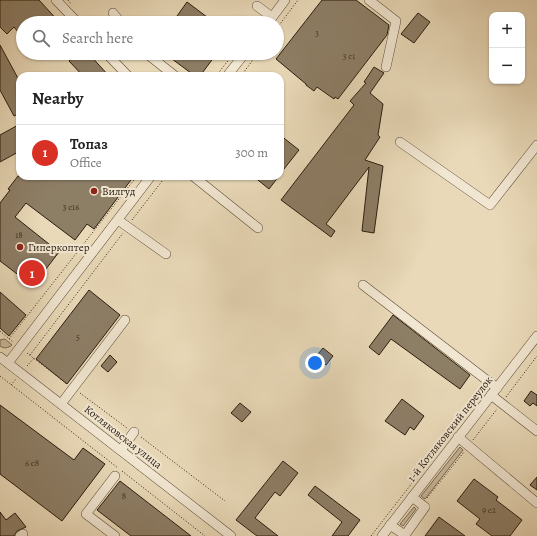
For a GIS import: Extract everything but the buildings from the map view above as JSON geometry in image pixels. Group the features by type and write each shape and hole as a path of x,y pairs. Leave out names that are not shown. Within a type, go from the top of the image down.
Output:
{"street":[{"path":"56,0 71,16"},
{"path":"273,16 285,0"},
{"path":"369,0 396,21 386,67"},
{"path":"257,6 266,16"},
{"path":"113,60 124,72"},
{"path":"155,60 170,72"},
{"path":"230,72 240,60"},
{"path":"400,142 490,205 537,145"},
{"path":"8,363 148,180"},
{"path":"198,180 258,228"},
{"path":"118,220 166,254"},
{"path":"363,285 493,389 537,431"},
{"path":"60,404 125,320"},
{"name":"1-й Котляковский переулок","path":"382,536 458,438 493,389 537,336"},
{"name":"Котляковская улица","path":"0,356 231,536"},
{"path":"121,450 134,432"},
{"path":"458,438 537,503"},
{"path":"115,476 86,514 116,536"},
{"path":"390,525 404,536 425,508 412,497"}],"path":[{"path":"284,19 298,0"},
{"path":"219,72 229,60"},
{"path":"244,72 253,60"},
{"path":"9,339 134,180"},
{"path":"30,355 163,180"},
{"path":"0,331 73,388 225,501"},
{"path":"0,376 205,536"},
{"path":"371,536 493,389"}],"shaded area":[{"path":"5,339 12,345 3,348 0,346 0,340"},
{"path":"460,447 463,450 425,499 421,496"},
{"path":"414,507 416,509 403,526 400,524"}],"place":[{"name":"Вилгуд","path":"94,191"},
{"name":"Гиперкоптер","path":"20,247"},
{"name":"Топаз","path":"32,273"}]}
